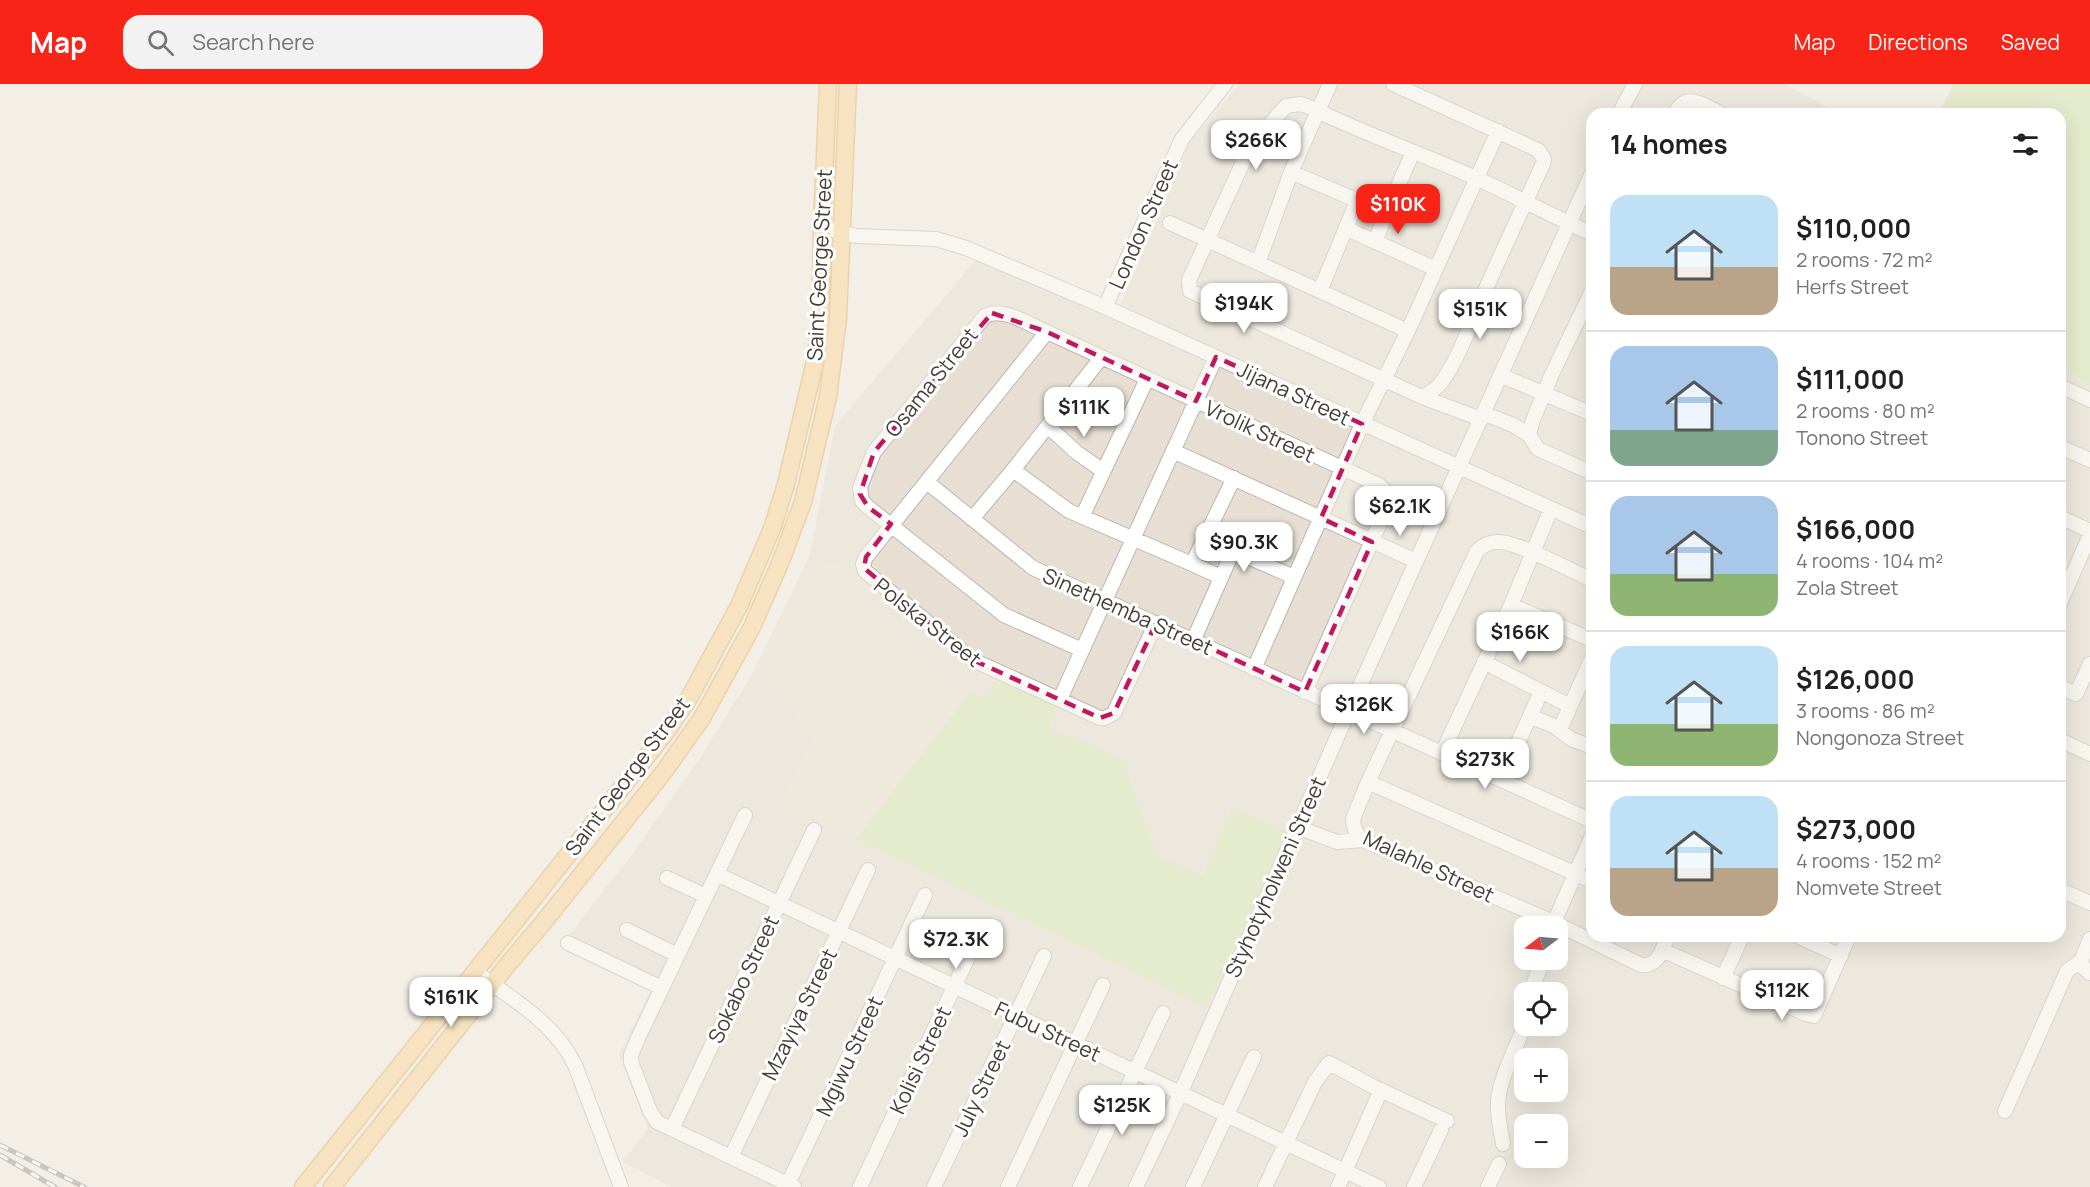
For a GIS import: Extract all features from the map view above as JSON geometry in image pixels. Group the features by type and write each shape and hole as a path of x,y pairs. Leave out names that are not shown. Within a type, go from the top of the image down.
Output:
{"main road":[{"name":"Saint George Street","path":"303,1187 667,731 689,698 739,606 773,526 786,484 807,398 820,327 828,84"},
{"name":"Saint George Street","path":"332,1187 669,765 714,697 756,618 803,502 816,453 834,355 846,238 848,84"}],"street":[{"name":"London Street","path":"1105,307 1178,147 1187,131 1225,84"},
{"path":"1258,263 1291,172 1330,84"},
{"path":"1393,84 1538,150 1543,156 1543,164 1445,377 1431,393 1422,397"},
{"path":"1622,108 1635,84"},
{"path":"1678,108 1687,101 1708,108"},
{"path":"1586,231 1477,179 1318,111 1300,104 1293,104 1281,110 1246,154 1188,285 1194,293 1422,397 1513,424 1529,435 1538,449 1586,470"},
{"path":"1254,669 1362,424 1408,332 1498,131"},
{"path":"1376,242 1413,152"},
{"path":"1291,172 1386,213"},
{"name":"Styhotyholweni Street","path":"1136,1187 1180,1094 1349,710 1586,187"},
{"path":"1320,291 1357,201"},
{"path":"1170,223 1408,332"},
{"path":"822,227 846,238"},
{"path":"1347,229 1436,269"},
{"path":"821,246 846,238"},
{"name":"Jijana Street","path":"846,238 944,241 966,248 1105,307 1586,524"},
{"path":"1529,435 1544,394 1586,304"},
{"name":"Osama Street","path":"1082,650 1004,615 862,501 860,487 874,452 939,370 988,314 1002,313 1196,401"},
{"name":"Polska Street","path":"1047,332 891,524 866,557 864,568 867,574 973,660 1105,718 1114,713 1156,623"},
{"path":"1060,699 1216,357"},
{"path":"972,519 1101,358"},
{"path":"1500,375 1586,412"},
{"path":"1082,517 1147,379"},
{"path":"2066,389 2090,400"},
{"name":"Vrolik Street","path":"1196,401 1379,484 1388,494 1389,502 1305,692"},
{"path":"1048,426 1076,452 1103,471"},
{"path":"2066,450 2090,460"},
{"path":"1173,451 1416,561"},
{"path":"1013,470 1069,511 1221,577"},
{"path":"1192,564 1234,478"},
{"name":"Sinethemba Street","path":"927,482 1033,568 1586,818"},
{"path":"1442,753 1511,605 1551,509"},
{"path":"2066,521 2090,533 2066,589"},
{"path":"1206,539 1294,577"},
{"name":"Malahle Street","path":"1533,916 1363,840 1355,831 1353,819 1368,782 1476,551 1483,545 1501,541 1534,553 1586,577"},
{"path":"1193,641 1233,551"},
{"path":"1511,605 1586,637"},
{"path":"1484,662 1564,703 1570,703"},
{"path":"2076,694 2090,664"},
{"path":"1560,729 1586,670"},
{"path":"2066,690 2090,699"},
{"path":"1501,780 1542,692"},
{"path":"1530,716 1560,729 1571,739 1586,745"},
{"path":"2066,743 2090,754"},
{"path":"1368,782 1586,878"},
{"path":"745,815 677,955 631,1055 631,1062 653,1118 791,1185"},
{"path":"1297,827 1337,842 1363,840"},
{"name":"Sokabo Street","path":"672,1129 814,830"},
{"path":"1557,916 1586,848"},
{"name":"Mzayiya Street","path":"731,1157 868,870"},
{"name":"Fubu Street","path":"717,874 1379,1187"},
{"path":"667,878 706,896"},
{"path":"2066,893 2090,903"},
{"name":"Mgiwu Street","path":"791,1185 925,895"},
{"path":"627,930 677,955"},
{"name":"Malahle Street","path":"1568,932 1586,940"},
{"name":"Kolisi Street","path":"860,1187 979,934"},
{"path":"2090,939 2081,961 2082,967 2090,973"},
{"name":"Malahle Street","path":"1590,942 1641,965 1653,964 1662,950"},
{"path":"1665,942 1662,950 1814,1016 1847,942"},
{"path":"1723,978 1739,942"},
{"path":"1810,942 1840,956"},
{"path":"568,943 662,988"},
{"name":"July Street","path":"934,1187 1044,956"},
{"path":"2005,1112 2067,970 2081,961"},
{"path":"474,971 547,1026 565,1047 575,1065 621,1187"},
{"path":"1008,1187 1103,985"},
{"path":"1080,1187 1162,1013"},
{"path":"1503,1144 1498,1116 1498,1100 1520,1036"},
{"path":"1192,1187 1254,1057"},
{"path":"1265,1187 1315,1082 1329,1063 1444,1125 1414,1187"},
{"path":"1338,1187 1382,1090"},
{"path":"1488,1187 1499,1164"}],"highlighted area":[{"path":"992,313 1047,332 1196,401 1216,357 1362,424 1321,518 1372,542 1305,692 1156,623 1114,713 1100,718 973,660 864,568 866,557 891,524 868,507 860,494 874,452"}],"shaded area":[{"path":"1239,84 1785,84 1828,108 1586,108 1586,942 2066,942 2066,365 2090,377 2090,1187 672,1187 623,1162 648,1128 619,1055 652,988 561,945 628,860 698,761 756,668 810,555 835,426 976,260 1115,318 1189,144"},
{"path":"840,563 874,590 859,605 950,683 970,693 856,839 782,803 815,738 756,668 803,569"}],"green space":[{"path":"1953,84 2090,84 2090,386 2066,367 2066,108 1942,108"},
{"path":"996,679 1057,707 1048,727 1123,760 1158,857 1203,876 1232,808 1286,831 1206,1007 856,839 970,693 985,699"}],"railway":[{"path":"0,1145 84,1187"},
{"path":"0,1155 55,1187"}]}
